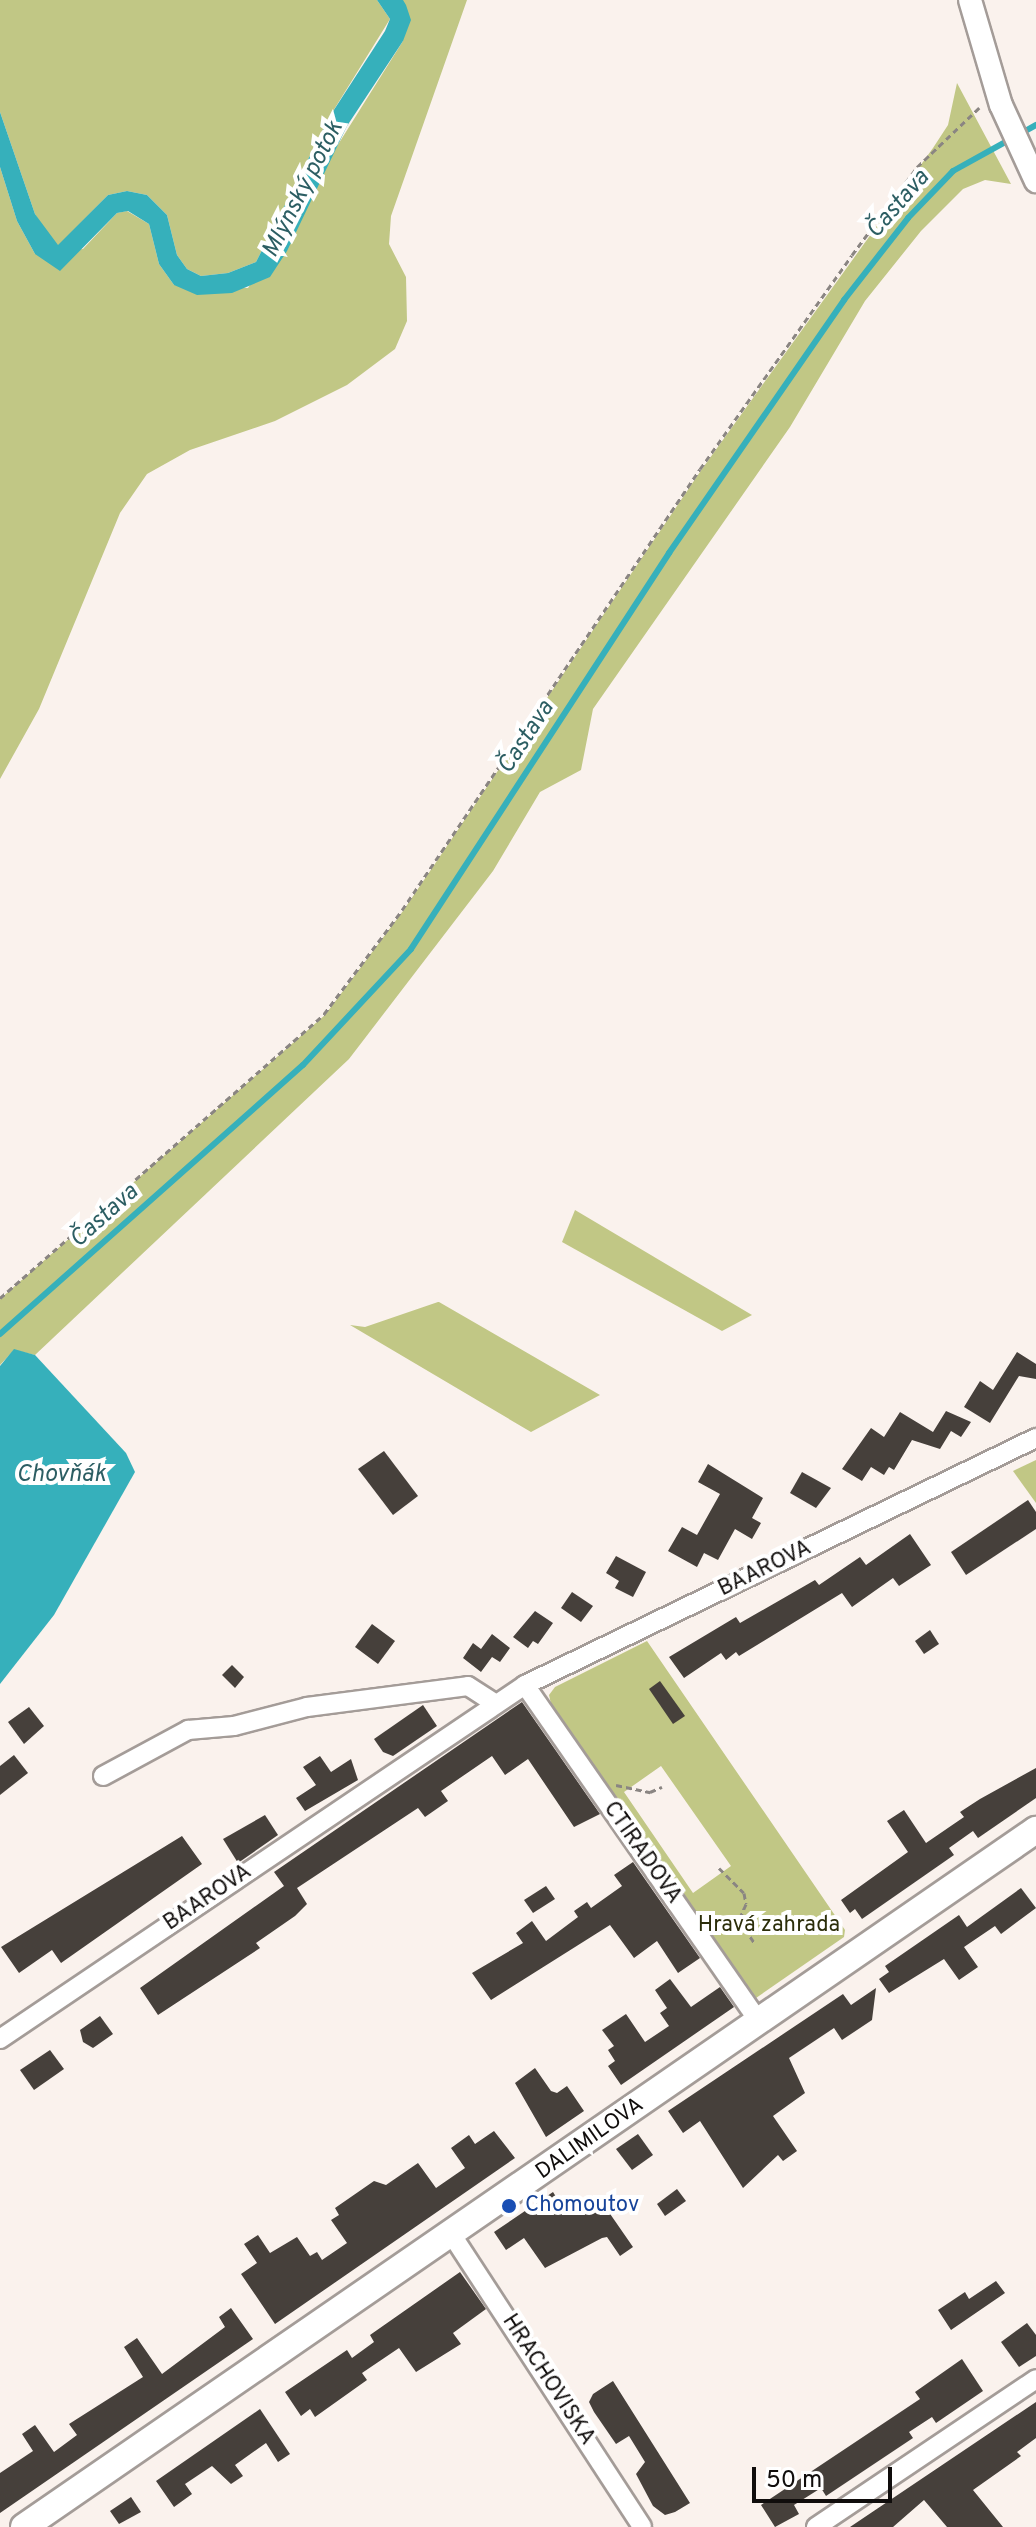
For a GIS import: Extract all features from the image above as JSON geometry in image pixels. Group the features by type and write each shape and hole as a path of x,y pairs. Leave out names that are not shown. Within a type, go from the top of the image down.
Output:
{"main road":[{"name":"DALIMILOVA","path":"24,2527 1036,1830"}],"street":[{"path":"970,0 999,99 1033,175"},
{"name":"BAAROVA","path":"0,2039 525,1685 1036,1438"},
{"name":"CTIRADOVA","path":"525,1685 759,2022"},
{"path":"103,1776 188,1730 234,1726 307,1707 468,1686 496,1704"},
{"name":"HRACHOVISKA","path":"452,2235 642,2527"},
{"path":"816,2527 1036,2379"}],"path":[{"path":"0,1298 324,1014 402,910 700,469 852,255 917,167 999,99"},
{"path":"594,1784 650,1792 662,1787"},
{"path":"719,1868 744,1893 746,1904 739,1920 755,1944"}],"green space":[{"path":"0,0 377,0 390,19 330,116 256,262 228,273 201,276 187,269 177,255 167,215 147,195 127,191 108,195 58,246 50,240 35,214 0,112"},
{"path":"403,0 467,0 391,216 389,244 406,277 407,321 395,349 347,385 275,421 190,450 147,474 120,513 39,709 0,779 0,167 17,221 35,254 83,249 117,213 127,211 149,224 159,264 174,285 248,288 403,41"},
{"path":"957,83 1011,184 985,180 963,189 921,231 865,301 790,427 593,709 581,770 540,792 493,871 349,1059 35,1355 14,1350 0,1365 0,1299 325,1015 403,911 702,469 933,148 948,125"},
{"path":"575,1210 752,1315 722,1331 562,1242"},
{"path":"438,1302 600,1395 531,1432 350,1325 365,1327"},
{"path":"1036,1460 1036,1503 1013,1471"},
{"name":"Hravá zahrada","path":"647,1641 845,1930 844,1937 756,1998 552,1708 549,1695 555,1687","holes":["661,1766 731,1866 693,1893 624,1792"]}],"water":[{"name":"Mlýnský potok","path":"377,0 403,0 411,20 403,41 347,126 287,251 270,277 232,293 197,295 174,285 159,264 149,224 128,211 117,213 60,271 35,254 17,221 0,167 0,112 35,214 58,245 108,195 127,191 147,195 167,215 177,255 187,269 201,276 228,273 256,262 330,116 385,31 390,19"},
{"name":"Chovňák","path":"14,1349 35,1355 126,1453 135,1472 54,1615 0,1684 0,1366"}],"building":[{"path":"1017,1352 1036,1364 1036,1379 1019,1376 990,1423 964,1407 980,1381 993,1390"},
{"path":"946,1411 971,1422 961,1437 951,1431 940,1449 912,1440 894,1470 889,1467 884,1475 871,1467 862,1481 842,1469 871,1428 884,1437 900,1412 933,1432"},
{"path":"384,1451 418,1496 393,1515 358,1469"},
{"path":"708,1464 763,1498 752,1518 761,1523 752,1539 735,1529 718,1560 704,1553 697,1567 668,1551 682,1527 697,1535 720,1494 698,1482"},
{"path":"802,1472 831,1488 816,1508 790,1493"},
{"path":"1028,1500 1036,1512 1036,1529 966,1575 951,1552"},
{"path":"910,1534 931,1565 899,1586 893,1578 852,1607 842,1593 739,1656 736,1652 726,1660 721,1653 684,1678 669,1657 736,1617 740,1623 815,1580 819,1585 860,1557 866,1565"},
{"path":"616,1556 646,1572 633,1597 615,1588 619,1581 606,1573"},
{"path":"572,1592 593,1606 581,1622 561,1608"},
{"path":"535,1611 553,1623 538,1644 533,1641 528,1648 513,1637"},
{"path":"372,1624 395,1641 378,1664 355,1647"},
{"path":"930,1630 939,1644 924,1654 915,1641"},
{"path":"492,1634 510,1648 500,1662 492,1657 481,1672 463,1658 473,1643 481,1649"},
{"path":"232,1665 244,1677 235,1688 222,1675"},
{"path":"660,1681 685,1716 673,1724 649,1689"},
{"path":"522,1702 600,1814 574,1827 528,1759 505,1775 492,1756 441,1791 448,1801 425,1817 418,1808 297,1888 307,1904 256,1943 260,1948 158,2015 140,1988 284,1886 274,1872"},
{"path":"423,1705 437,1726 393,1756 383,1752 374,1739"},
{"path":"29,1707 44,1726 24,1744 8,1722"},
{"path":"14,1755 28,1773 0,1795 0,1766"},
{"path":"320,1756 331,1772 351,1759 358,1780 305,1811 296,1798 316,1785 303,1767"},
{"path":"1036,1768 1036,1798 978,1838 973,1831 949,1848 954,1855 862,1919 855,1909 850,1913 841,1900 908,1852 887,1821 904,1810 926,1843 964,1817 960,1812"},
{"path":"265,1815 278,1835 238,1863 223,1839"},
{"path":"182,1836 202,1864 61,1963 52,1950 19,1973 1,1947"},
{"path":"633,1862 700,1958 678,1973 657,1941 634,1958 610,1925 491,2000 472,1973 523,1943 516,1933 532,1921 546,1941 578,1917 574,1911 587,1902 591,1908 622,1886 614,1875"},
{"path":"546,1886 555,1899 533,1913 524,1900"},
{"path":"1021,1888 1036,1908 1001,1934 995,1926 964,1947 978,1967 959,1980 944,1959 889,1993 879,1979 889,1972 885,1966 959,1915 967,1927"},
{"path":"670,1979 691,2007 720,1987 734,2007 621,2085 608,2066 615,2061 608,2050 614,2046 602,2030 626,2014 645,2042 669,2026 660,2013 667,2008 655,1990"},
{"path":"876,1988 872,2020 842,2040 834,2028 789,2058 805,2093 773,2116 797,2151 783,2161 778,2155 743,2188 700,2121 683,2133 668,2111 843,1994 851,2005"},
{"path":"100,2016 113,2034 93,2048 83,2042 80,2030"},
{"path":"50,2050 64,2069 34,2090 20,2070"},
{"path":"535,2068 551,2091 557,2093 567,2086 584,2111 546,2137 515,2083"},
{"path":"494,2131 515,2158 275,2324 241,2274 257,2263 244,2244 258,2235 270,2253 297,2237 310,2256 317,2252 322,2260 347,2243 331,2220 339,2215 335,2208 374,2181 386,2185 418,2163 436,2188 465,2168 451,2148 469,2135 475,2144"},
{"path":"638,2134 653,2155 632,2170 616,2149"},
{"path":"677,2189 686,2201 665,2216 657,2204"},
{"path":"553,2192 567,2214 597,2195 633,2247 620,2256 607,2237 602,2238 545,2268 524,2238 506,2250 494,2232"},
{"path":"460,2272 486,2309 453,2333 461,2344 416,2372 399,2348 362,2373 367,2380 315,2417 310,2409 301,2416 285,2392 347,2350 352,2358 374,2342 370,2335"},
{"path":"996,2281 1005,2293 951,2330 938,2310 965,2292 969,2299"},
{"path":"231,2308 253,2339 0,2513 0,2473 33,2451 22,2434 35,2425 54,2452 77,2435 69,2424 143,2377 124,2347 137,2338 162,2374 225,2327 219,2317"},
{"path":"1027,2323 1036,2335 1036,2356 1019,2367 1001,2342"},
{"path":"962,2359 983,2391 936,2423 932,2417 909,2432 913,2438 826,2496 821,2488 794,2505 799,2514 775,2527 761,2505 920,2399 915,2392"},
{"path":"613,2381 690,2503 675,2512 665,2515 653,2506 636,2474 645,2462 629,2436 616,2444 589,2402 593,2394"},
{"path":"1036,2402 1036,2438 1017,2452 1021,2456 973,2490 1003,2527 947,2527 924,2500 893,2527 850,2527"},
{"path":"260,2409 290,2454 278,2462 266,2443 235,2465 243,2476 231,2484 212,2466 185,2484 192,2494 174,2507 156,2481"},
{"path":"131,2497 141,2512 119,2524 110,2511"}],"waterway":[{"name":"Častava","path":"0,1334 303,1065 411,949 669,553 844,300 908,218 953,171 1036,125"}],"place":[{"name":"Chomoutov","path":"509,2206"}]}
